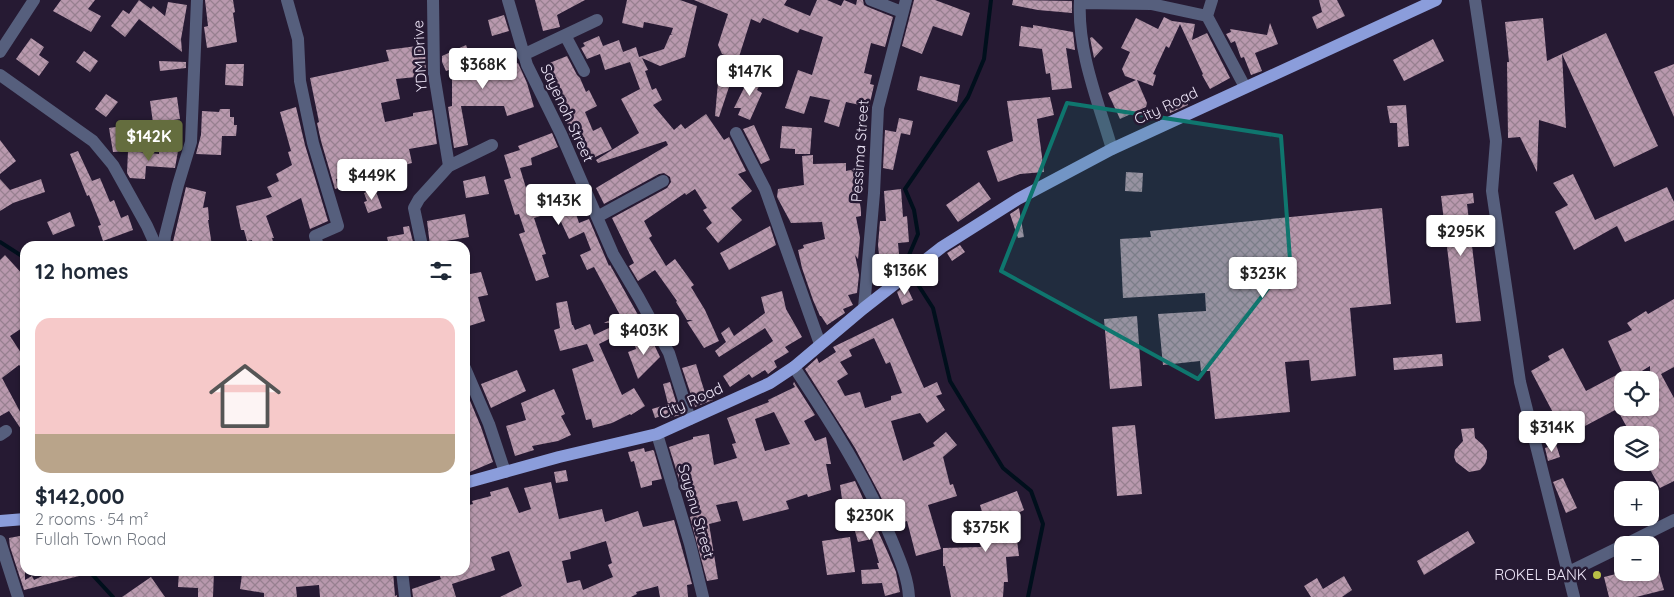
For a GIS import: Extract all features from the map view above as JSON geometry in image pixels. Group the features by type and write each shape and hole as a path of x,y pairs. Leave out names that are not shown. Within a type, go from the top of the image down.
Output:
{"main road":[{"name":"City Road","path":"470,482 657,434 770,383 794,367 864,308 942,247 1018,199 1112,149 1436,0"},
{"path":"0,521 20,519"}],"street":[{"path":"0,52 34,0"},
{"path":"164,241 178,184 191,142 197,0"},
{"path":"287,0 298,39 300,81 313,143 338,226 317,241"},
{"name":"YDM Drive","path":"433,0 434,74 449,166"},
{"name":"Sayenoh Street","path":"508,0 525,60 561,134 613,254 669,353 690,419"},
{"path":"871,0 904,6"},
{"path":"1212,0 1207,16 1245,87"},
{"path":"1475,0 1496,141 1492,192 1520,382 1574,597"},
{"path":"1112,149 1084,52 1080,21 1080,2 1152,4 1207,16"},
{"name":"Pessima Street","path":"864,308 874,193 878,108 904,6"},
{"path":"525,60 565,35 597,20"},
{"path":"565,35 584,71"},
{"path":"0,75 93,141 113,164 154,241"},
{"path":"736,133 765,189 820,344"},
{"path":"421,241 414,208 419,200 449,166 492,145"},
{"path":"597,217 663,181"},
{"path":"794,367 858,469 880,510 905,573 909,597"},
{"path":"470,380 489,424 505,472"},
{"name":"Sayenu Street","path":"657,434 690,544 702,597"},
{"path":"1641,536 1674,520"},
{"path":"0,541 18,597"},
{"path":"1568,573 1614,550"},
{"path":"403,576 405,597"}],"highlighted area":[{"path":"1067,103 1281,136 1290,260 1198,379 1001,271"}],"building":[{"path":"61,0 95,0 88,9 101,16 91,32 53,11"},
{"path":"139,0 151,9 153,6 165,16 168,2 187,5 181,39 182,52 139,19 125,37 111,26 123,10 129,14"},
{"path":"205,0 233,0 237,42 207,48 204,27 208,26"},
{"path":"535,0 585,0 557,15 560,27 543,31"},
{"path":"627,0 680,0 697,6 685,57 660,66 642,58 648,70 645,71 652,90 656,88 662,100 653,105 674,130 681,124 685,129 706,114 724,140 729,137 746,171 738,174 752,191 731,208 742,220 718,243 706,228 712,223 703,210 707,208 695,189 686,195 685,193 644,221 652,236 649,238 666,266 675,259 694,285 691,287 705,310 719,341 704,348 687,322 693,320 687,320 677,301 655,270 638,281 629,266 634,263 612,218 667,188 671,182 670,177 664,173 659,174 604,204 596,188 668,145 666,141 598,163 596,160 639,133 621,99 640,89 630,62 605,70 600,54 587,59 581,48 585,46 583,43 599,36 603,46 619,40 623,52 636,47 639,57 664,49 670,35 673,34 671,34 673,28 644,22 643,28 622,23"},
{"path":"694,0 787,0 784,5 810,16 817,0 827,0 841,6 844,0 856,5 857,0 863,0 864,5 893,17 885,47 871,43 864,73 872,75 870,84 874,85 869,107 846,102 839,127 824,122 830,100 810,96 804,114 785,108 798,70 812,75 823,37 800,29 798,33 763,18 760,23 751,19 738,60 722,54 718,45 728,14"},
{"path":"914,0 935,0 970,13 962,36 933,26 922,54 902,46"},
{"path":"1013,0 1072,1 1072,13 1038,10 1012,5"},
{"path":"1319,0 1337,0 1345,16 1317,29 1312,17 1322,12"},
{"path":"504,15 509,31 492,36 488,20"},
{"path":"1164,17 1172,21 1195,24 1192,40 1207,33 1230,78 1210,89 1180,24 1169,48 1166,46 1153,74 1156,75 1153,86 1137,80 1147,103 1146,107 1120,119 1108,93 1136,80 1125,76 1122,69 1130,52 1121,48 1136,18 1158,29"},
{"path":"1543,18 1547,61 1606,33 1658,146 1614,167 1562,54 1566,128 1539,120 1537,172 1520,137 1508,138 1507,62 1509,62 1505,22"},
{"path":"1270,23 1278,44 1255,53 1262,71 1251,75 1244,57 1241,58 1235,41 1231,43 1226,34 1231,32 1230,29 1267,35"},
{"path":"1033,25 1073,32 1075,50 1066,48 1072,88 1052,90 1050,73 1046,74 1042,49 1019,46 1021,26 1033,28"},
{"path":"1092,37 1103,48 1094,58 1090,38"},
{"path":"31,38 44,47 39,55 49,62 39,76 16,59"},
{"path":"1433,39 1444,61 1404,81 1393,60"},
{"path":"425,45 426,76 396,79 400,99 381,103 385,122 413,116 413,113 432,110 437,144 409,149 412,163 400,166 399,159 356,168 358,175 336,179 338,188 335,189 321,141 310,78 389,61 386,50"},
{"path":"466,45 478,72 493,72 518,63 527,83 534,107 507,116 504,106 461,106 468,145 454,148 448,107 452,106 452,69 446,71 442,62 442,56"},
{"path":"84,51 98,61 90,72 76,62"},
{"path":"567,56 586,92 589,90 597,106 585,112 593,131 601,127 612,149 587,161 573,134 570,135 567,128 569,127 542,66"},
{"path":"159,61 186,62 186,68 160,71"},
{"path":"226,64 244,64 243,86 225,85"},
{"path":"1674,64 1674,117 1654,72"},
{"path":"719,71 734,72 719,117 715,116"},
{"path":"751,74 765,75 757,90 762,93 750,120 738,115 741,108 734,108"},
{"path":"920,76 960,85 957,102 917,90"},
{"path":"106,94 118,102 106,117 95,109"},
{"path":"1184,96 1188,105 1170,113 1166,104"},
{"path":"177,97 180,119 153,123 150,101"},
{"path":"1050,97 1054,115 1037,119 1044,172 1020,174 998,182 987,151 1013,141 1007,101"},
{"path":"1406,105 1409,146 1398,147 1397,123 1390,123 1387,106"},
{"path":"296,107 305,145 328,221 310,229 301,198 266,216 274,238 272,238 273,241 247,241 244,230 241,230 236,206 272,197 267,187 279,181 276,174 292,165 288,152 291,151 280,112"},
{"path":"220,109 230,109 230,117 234,117 234,125 237,125 236,136 222,136 221,155 196,154 201,135 202,111 219,112"},
{"path":"899,118 913,121 910,135 896,132"},
{"path":"129,125 132,151 113,152 109,128"},
{"path":"754,125 770,160 761,164 743,129"},
{"path":"782,126 812,128 810,154 795,154 795,149 780,148"},
{"path":"885,130 901,133 893,170 883,168"},
{"path":"552,133 558,147 531,158 532,165 520,168 529,198 567,186 579,223 589,219 609,266 642,322 604,323 620,315 594,267 587,270 580,255 591,250 584,232 569,239 556,211 534,218 546,254 542,255 549,277 536,281 519,234 525,232 519,214 515,215 504,180 511,178 504,155 520,150 518,146"},
{"path":"0,140 16,161 0,174"},
{"path":"159,149 178,151 175,168 146,166 145,179 130,178 127,173 128,151 159,154"},
{"path":"78,151 92,181 100,178 110,202 114,200 121,218 128,215 133,230 103,241 98,226 101,225 70,154"},
{"path":"813,155 813,164 846,163 846,171 860,168 863,181 863,191 858,192 861,216 856,217 860,238 858,259 855,255 859,275 857,293 848,295 853,305 843,309 845,313 827,325 820,316 813,300 798,250 804,248 803,245 825,239 822,222 791,223 777,197 778,189 804,185 802,156"},
{"path":"1126,172 1143,173 1142,192 1125,191"},
{"path":"1573,174 1595,220 1667,187 1674,202 1674,220 1625,242 1617,226 1574,250 1555,212 1568,205 1553,183"},
{"path":"485,176 489,194 466,198 463,181"},
{"path":"0,179 10,190 41,179 45,192 13,203 0,211"},
{"path":"979,182 991,199 958,222 946,205"},
{"path":"186,187 206,192 203,208 208,207 211,241 173,241"},
{"path":"375,189 382,208 368,213 364,202 367,201 364,193"},
{"path":"901,189 903,217 907,216 909,242 898,243 900,265 882,267 890,277 880,285 875,278 876,264 880,265 878,245 880,221 886,221 884,191"},
{"path":"1473,193 1474,203 1467,204 1481,321 1456,323 1441,196"},
{"path":"1019,208 1024,237 1018,238 1010,214"},
{"path":"1382,208 1391,304 1350,308 1356,376 1311,381 1309,360 1285,362 1290,412 1215,419 1210,371 1201,371 1200,361 1163,365 1158,314 1206,311 1205,293 1123,298 1120,239 1151,237 1150,231"},
{"path":"70,212 75,226 53,235 47,222"},
{"path":"465,214 469,237 446,241 429,241 427,221"},
{"path":"409,226 413,241 388,241 387,237 404,234 403,227"},
{"path":"770,226 776,245 729,270 720,253"},
{"path":"960,245 965,252 952,261 947,253"},
{"path":"5,255 20,272 20,329 10,336 20,351 20,366 2,378 20,412 20,428 9,411 0,416 0,260"},
{"path":"481,272 488,295 478,297 485,321 470,326 470,274"},
{"path":"906,285 913,300 902,305 897,292"},
{"path":"782,291 786,309 802,337 785,347 789,352 774,361 777,367 768,374 765,370 752,378 749,374 730,387 723,376 773,341 765,328 719,357 715,351 726,342 721,333 729,327 734,336 765,313 761,297"},
{"path":"1674,299 1674,367 1661,374 1674,398 1674,481 1660,488 1659,481 1656,481 1651,471 1659,471 1659,426 1626,426 1621,416 1659,416 1659,371 1650,371 1650,366 1642,371 1622,371 1608,341 1632,330 1627,323 1646,311 1648,314"},
{"path":"567,301 572,325 575,330 590,324 594,335 611,327 615,336 599,344 622,395 634,388 645,406 631,415 593,428 591,419 586,420 572,369 594,361 587,344 560,351 554,330 560,328 556,303"},
{"path":"1137,316 1142,386 1110,389 1104,319"},
{"path":"893,318 924,388 937,382 942,394 936,396 945,410 927,423 920,413 891,421 903,461 935,446 933,443 946,432 957,445 943,457 950,485 953,484 957,496 928,505 941,549 916,556 907,521 894,525 855,448 805,369 817,358 819,363 836,352 833,347","holes":["874,338 886,364 890,362 902,393 891,396 891,400 865,408 860,392 845,396 837,381 848,374 840,362 852,356 849,350"]},
{"path":"650,336 660,357 638,379 628,352 636,349 634,342"},
{"path":"1563,348 1586,391 1614,376 1614,411 1585,426 1579,413 1559,424 1531,371 1550,360 1548,356"},
{"path":"1442,354 1443,366 1394,370 1393,358"},
{"path":"696,364 705,393 709,391 713,400 695,407 682,368"},
{"path":"517,370 526,391 491,408 481,384"},
{"path":"670,382 680,415 665,419 664,415 655,418 652,409 668,404 663,384"},
{"path":"794,382 815,415 804,421 815,441 826,437 831,464 826,464 831,490 808,497 807,494 786,501 789,509 743,521 737,501 716,505 721,521 709,524 718,579 707,581 690,517 693,516 683,481 680,482 669,447 693,439 693,437 709,434 714,465 737,458 732,444 736,443 727,418 769,402 768,400 795,387","holes":["774,412 790,444 765,451 755,419"]},
{"path":"554,389 565,414 561,416 571,435 558,441 532,446 534,450 515,456 506,426 526,420 521,403"},
{"path":"470,401 481,427 493,462 470,472"},
{"path":"1135,425 1142,494 1117,496 1112,427"},
{"path":"1474,428 1475,438 1487,451 1487,458 1480,470 1469,472 1456,462 1454,457 1455,450 1463,441 1461,429"},
{"path":"1556,444 1560,457 1548,461 1545,448"},
{"path":"644,448 645,452 654,451 662,479 652,481 652,485 641,488 634,461 631,462 628,452"},
{"path":"566,470 568,481 556,483 554,472"},
{"path":"1563,478 1577,508 1566,513 1553,482"},
{"path":"855,481 896,572 900,592 885,596 882,583 862,584 861,570 879,569 877,563 879,563 872,539 858,542 853,524 856,524 850,505 843,506 840,485"},
{"path":"551,482 559,519 602,509 605,522 638,511 643,527 674,520 692,584 687,585 688,597 660,597 658,586 636,592 637,594 631,597 500,597 522,586 509,551 491,557 495,570 452,584 456,597 413,597 412,589 441,579 440,576 470,576 470,505 473,504 472,501 491,496 490,492 508,487 519,513 531,509 524,488","holes":["606,541 612,563 608,565 613,577 583,590 580,580 567,583 562,561 571,559 570,552"]},
{"path":"1017,491 1024,510 1018,513 1020,520 1015,521 1018,532 1016,533 1019,556 1006,557 1008,582 1004,582 1003,597 951,597 945,566 943,566 943,548 981,547 979,537 989,536 980,505"},
{"path":"1468,531 1475,543 1424,575 1417,561"},
{"path":"20,536 20,576 25,576 25,580 32,576 34,580 42,576 79,576 24,590 10,547 9,538"},
{"path":"850,537 855,572 827,575 822,541"},
{"path":"1659,573 1664,590 1636,597 1609,597 1604,577 1614,574 1614,581 1659,581"},
{"path":"179,576 214,576 213,597 198,597 198,588 178,587"},
{"path":"242,576 393,576 395,596 397,595 397,597 320,597 319,585 296,587 297,597 264,597 264,593 240,589"},
{"path":"1344,576 1352,590 1342,597 1311,597 1304,586 1317,578 1323,589"},
{"path":"151,577 165,597 122,597"}],"waterway":[{"path":"991,0 984,59 968,97 905,189 914,210 918,234 909,255 915,280 933,308 950,381 1003,468 1031,491 1043,524 1028,597"},
{"path":"0,242 20,255"},
{"path":"94,576 113,597"}],"place":[{"name":"ROKEL BANK","path":"1597,575"}]}
